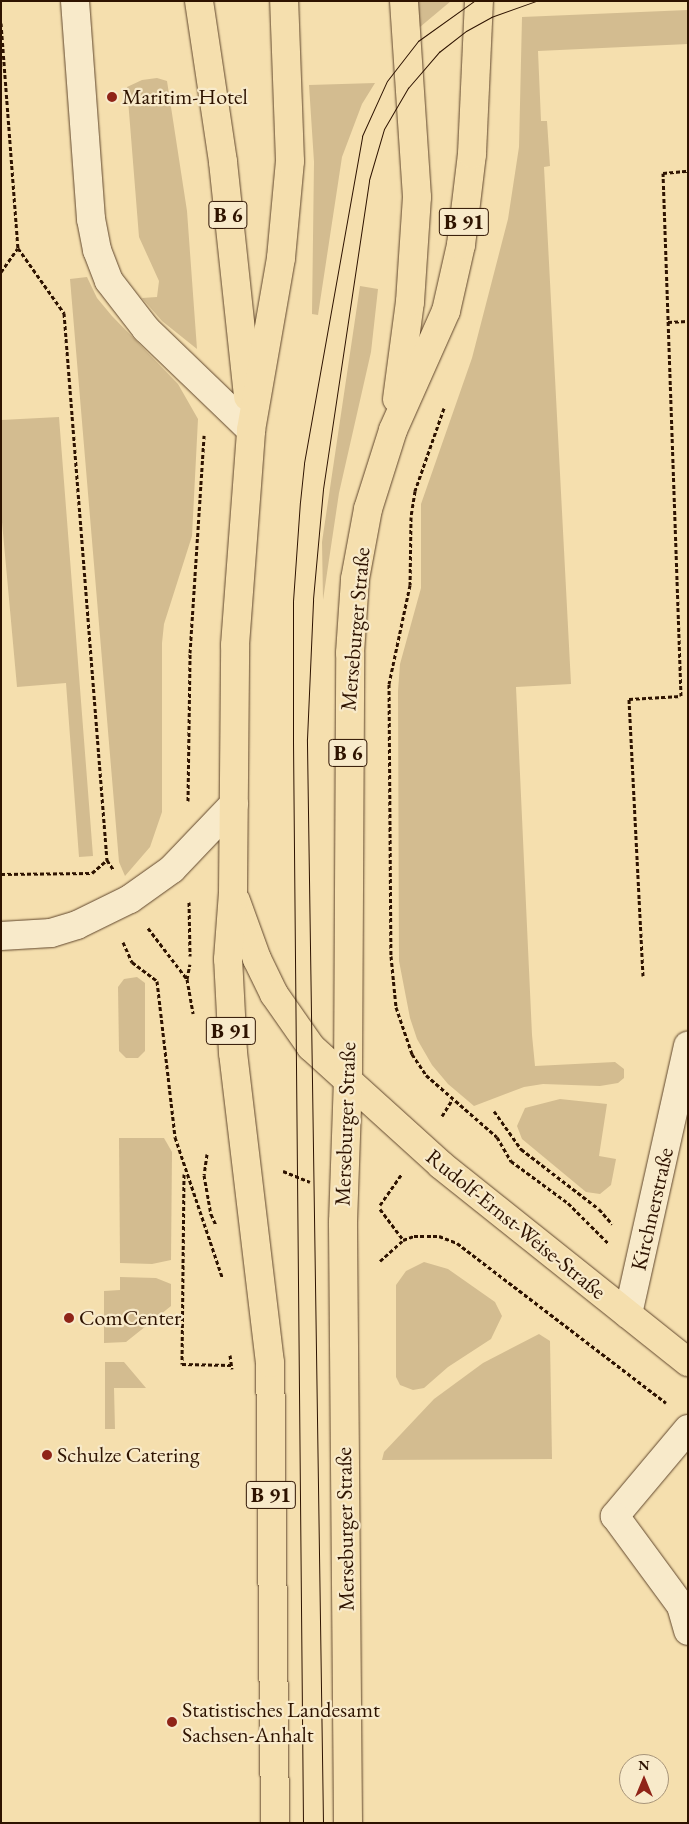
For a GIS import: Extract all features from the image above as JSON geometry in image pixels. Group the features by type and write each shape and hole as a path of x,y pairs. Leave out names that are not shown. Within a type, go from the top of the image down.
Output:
{"main road":[{"name":"B 6","path":"199,1 223,162 251,430"},
{"path":"233,893 235,645 251,430 281,258 288,197 290,161 284,1"},
{"name":"B 6","path":"393,430 410,302 417,197 404,1"},
{"name":"B 91","path":"393,430 446,311 461,245 472,154 479,1"},
{"name":"Merseburger Straße","path":"348,1823 343,1222 348,1081 350,653 355,579 368,509 393,430"},
{"name":"B 91","path":"233,893 228,1004 270,1363 275,1823"},
{"name":"Rudolf-Ernst-Weise-Straße","path":"233,893 257,959 274,994 312,1047 442,1166 688,1362"}],"street":[{"path":"75,1 96,250 108,281 126,306 251,430"},
{"path":"1,936 51,932 77,925 130,899 188,853 234,804"},
{"name":"Kirchnerstraße","path":"628,1314 688,1046"},
{"path":"680,1419 615,1516 681,1606 688,1630"}],"path":[{"path":"1,23 18,248 64,314 107,860 130,899 187,978"},
{"path":"643,976 629,699 681,696 663,173 688,172"},
{"path":"1,272 18,248"},
{"path":"668,322 688,321"},
{"path":"193,1020 187,978 190,967 188,853 190,653 204,434 203,384"},
{"path":"447,401 415,491 411,517 410,585 389,684 391,946 396,1007 412,1054 426,1075 452,1100 497,1137 511,1161 592,1224 636,1276"},
{"path":"1,874 92,873 107,860"},
{"path":"132,962 157,981 175,1137 184,1171 224,1285"},
{"path":"494,1111 521,1149 598,1209 615,1227"},
{"path":"184,1171 182,1364 231,1365"},
{"path":"403,1240 427,1236 457,1243 680,1419"},
{"path":"230,1345 231,1365 234,1373"}],"shaded area":[{"path":"413,1 451,1 414,32"},
{"path":"688,10 688,44 538,51 541,121 547,121 550,166 544,167 571,684 516,687 532,1035 535,1066 615,1062 624,1069 624,1078 618,1083 600,1086 543,1084 524,1087 474,1106 448,1084 432,1065 417,1039 410,1018 399,961 398,691 400,664 421,588 421,504 472,358 508,219 519,147 522,17"},
{"path":"157,78 167,81 187,211 197,349 162,321 142,298 157,297 159,281 139,237 127,87 142,80"},
{"path":"375,83 362,104 342,157 318,315 312,314 314,162 309,85"},
{"path":"87,277 97,298 112,316 178,384 198,419 192,536 164,624 162,643 162,812 150,847 125,876 119,862 70,279"},
{"path":"360,286 378,289 371,352 339,493 323,600 322,542"},
{"path":"59,417 93,856 79,857 66,683 17,687 1,511 1,420"},
{"path":"137,977 145,983 145,1051 138,1058 126,1058 119,1051 118,987 124,979"},
{"path":"560,1099 607,1104 599,1156 616,1159 611,1185 600,1194 586,1192 522,1139 517,1126 525,1108"},
{"path":"119,1138 164,1138 172,1152 171,1260 152,1264 120,1263"},
{"path":"424,1262 448,1269 495,1302 502,1316 491,1339 448,1367 424,1388 413,1390 400,1385 396,1377 396,1285 406,1271"},
{"path":"120,1277 156,1278 171,1284 171,1306 126,1342 104,1343 104,1291 120,1290"},
{"path":"539,1334 550,1341 552,1459 382,1460 384,1452 434,1399 483,1363"},
{"path":"105,1362 124,1362 146,1388 114,1388 115,1429 105,1429"}],"tram line":[{"path":"303,1823 293,742 293,601 300,502 304,463 362,136 387,81 418,41 474,1"},
{"path":"323,1823 307,739 313,599 323,489 369,180 384,129 408,88 439,52 466,31 491,17 536,1"}],"place":[{"name":"Maritim-Hotel","path":"112,97"},
{"name":"ComCenter","path":"69,1318"},
{"name":"Schulze Catering","path":"47,1455"},
{"name":"Statistisches Landesamt Sachsen-Anhalt","path":"172,1722"}]}
